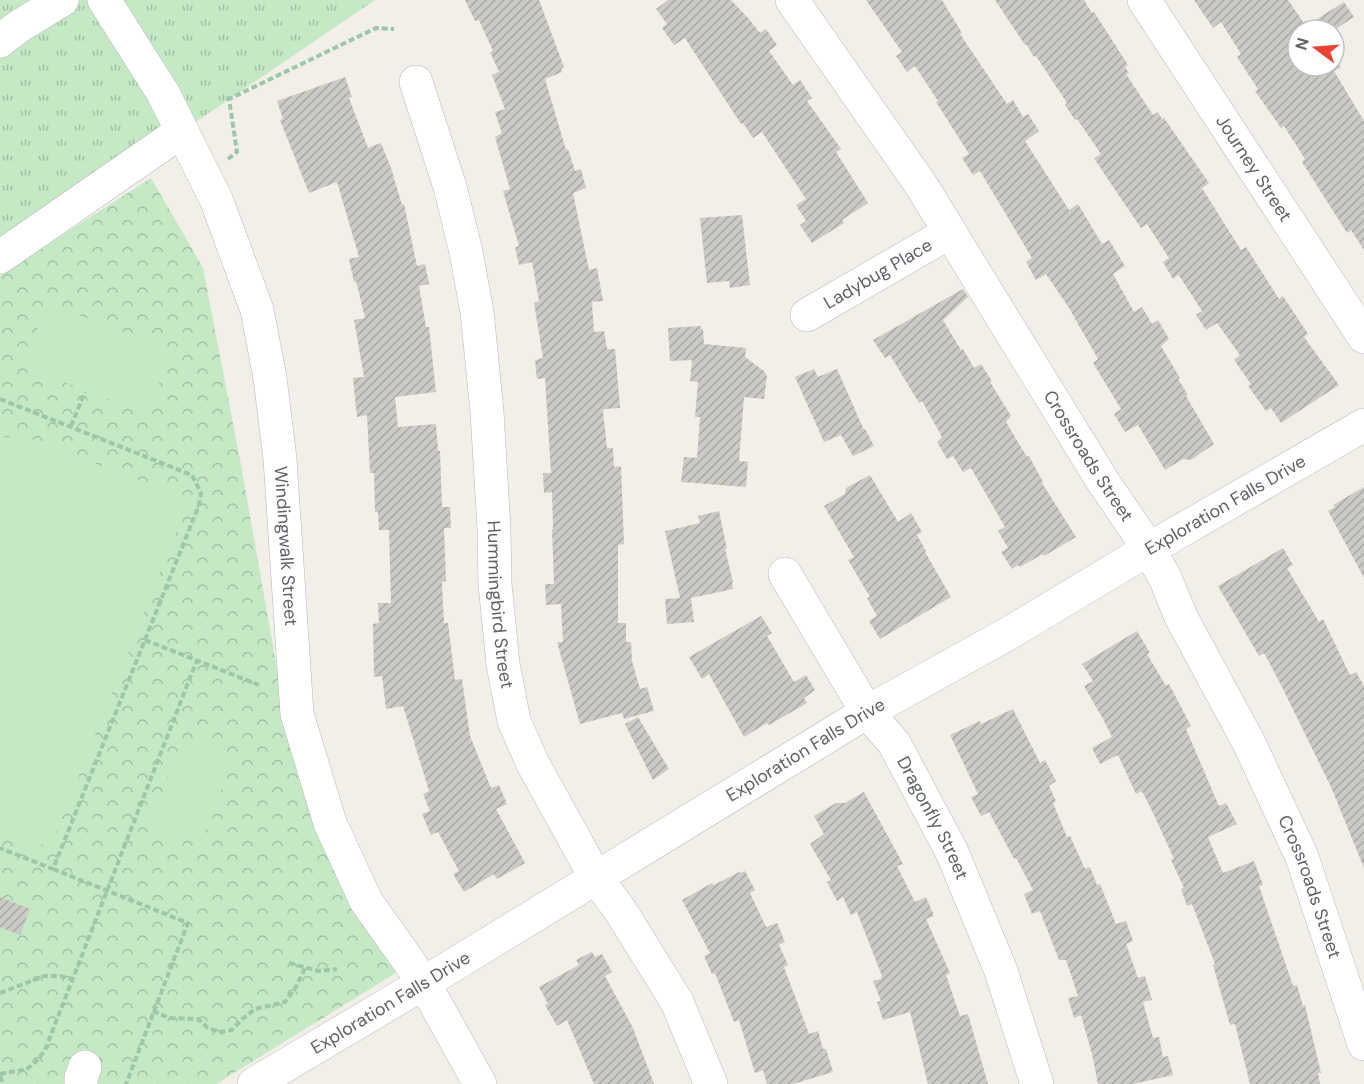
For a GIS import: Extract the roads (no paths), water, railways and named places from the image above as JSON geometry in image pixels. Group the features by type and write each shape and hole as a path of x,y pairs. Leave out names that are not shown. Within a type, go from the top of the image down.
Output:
{"street":[{"path":"0,41 62,0"},
{"name":"Windingwalk Street","path":"104,0 163,93 216,199 257,310 270,378 280,459 297,714 330,823 366,901 424,983 480,1084"},
{"name":"Crossroads Street","path":"792,0 921,185 1102,480 1149,549 1166,580 1181,617 1249,743 1302,857 1364,1044"},
{"name":"Journey Street","path":"1144,0 1364,337"},
{"name":"Hummingbird Street","path":"416,82 452,193 477,312 487,412 495,584 503,664 514,721 542,782 596,878 621,910 677,1002 711,1084"},
{"path":"0,257 182,131"},
{"name":"Ladybug Place","path":"807,315 951,232"},
{"name":"Exploration Falls Drive","path":"254,1084 424,983 867,712 1011,632 1364,424"},
{"name":"Dragonfly Street","path":"785,574 867,712 894,743 952,852 1001,971 1037,1084"}]}
